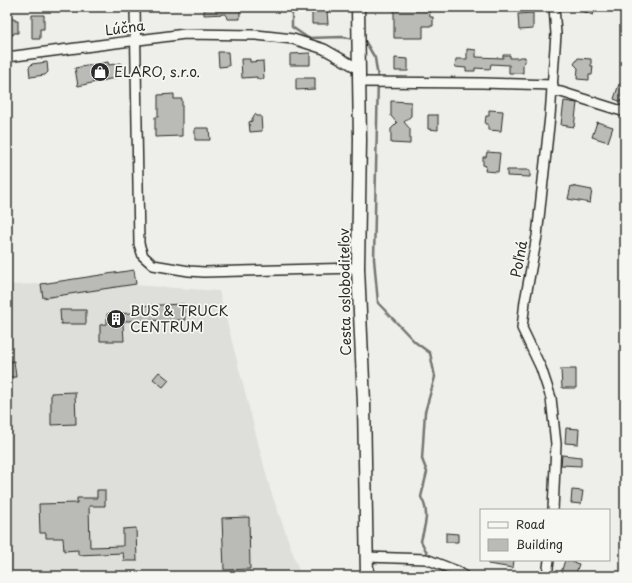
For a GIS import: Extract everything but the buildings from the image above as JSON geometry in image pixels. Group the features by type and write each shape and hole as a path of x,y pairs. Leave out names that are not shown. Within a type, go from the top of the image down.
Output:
{"main road":[{"name":"Cesta osloboditeľov","path":"358,7 360,140 358,268 364,403 367,576"}],"street":[{"path":"135,7 139,244 143,256 153,265 204,272 358,268"},
{"name":"Poľná","path":"553,509 556,444 551,398 541,368 522,328 525,301 537,236 552,88 556,34 554,7"},
{"name":"Lúčna","path":"7,57 185,34 256,34 293,39 324,49 359,69"},
{"path":"359,82 482,83 552,88 625,112"},
{"path":"366,557 426,559 456,571 464,576"},
{"path":"547,576 549,561"}],"shaded area":[{"path":"91,282 219,291 270,489 301,576 7,576 7,285"}],"waterway":[{"path":"292,7 292,27 308,38 342,37 354,39"},
{"path":"361,40 365,41 375,58 378,78 374,259 378,303 415,342 430,353 435,377 425,412 422,459 427,472 421,497 426,513 421,541 427,553"},
{"path":"441,568 447,576"}],"place":[{"name":"ELARO, s.r.o.","path":"100,72"},
{"name":"BUS & TRUCK CENTRUM","path":"116,319"}]}
